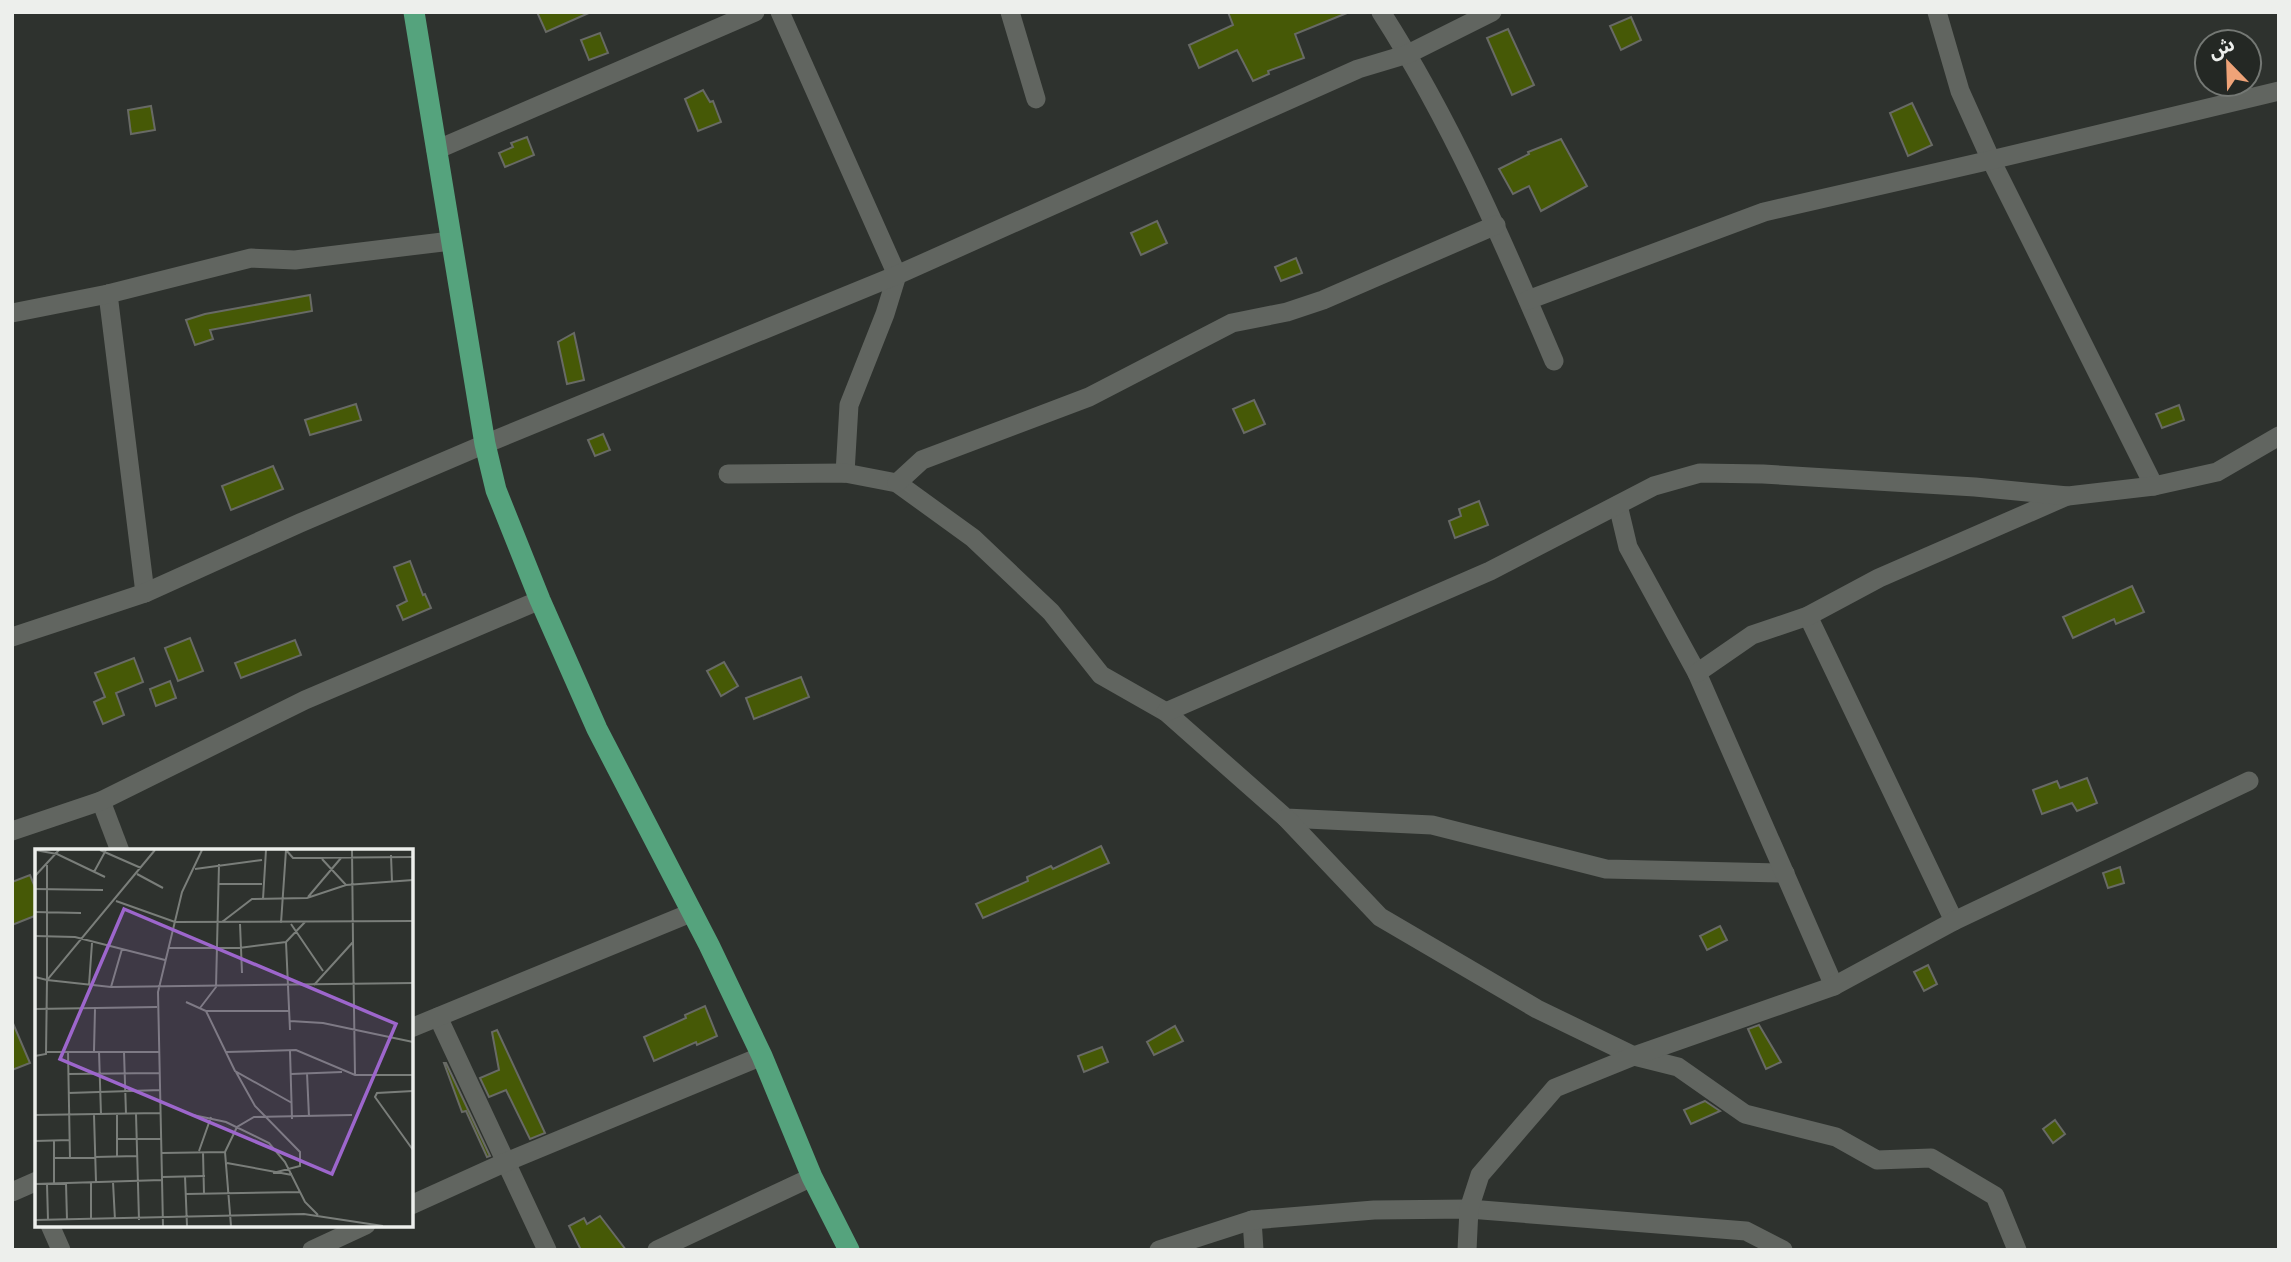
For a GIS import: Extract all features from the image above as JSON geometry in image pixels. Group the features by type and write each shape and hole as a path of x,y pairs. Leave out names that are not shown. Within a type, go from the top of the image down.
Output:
{"main road":[{"path":"414,12 485,444 496,490 540,600 597,729 693,912 762,1056 812,1177 849,1250"}],"street":[{"path":"436,150 755,12"},
{"path":"780,12 897,275 885,314 849,405 845,473"},
{"path":"1010,12 1036,99"},
{"path":"1381,12 1408,54 1496,225 1554,360"},
{"path":"12,637 145,593 485,444 897,275 1358,69 1408,54 1492,12"},
{"path":"1937,12 1960,91 1991,160 2154,486"},
{"path":"1528,300 1764,212 2279,90"},
{"path":"897,483 922,460 1089,397 1232,323 1287,312 1323,300 1496,225"},
{"path":"12,313 108,294 251,258 295,260 451,241"},
{"path":"108,294 145,593"},
{"path":"1166,712 1490,571 1654,486 1700,473 1763,474 1975,487 2068,496 2154,486 2217,472 2279,436"},
{"path":"728,474 845,473 897,483 973,538 993,556 1051,612 1101,676 1166,712 1286,818 1380,917 1537,1009 1634,1056 1678,1067 1745,1114 1836,1137 1877,1160 1931,1158 1995,1196 2017,1250"},
{"path":"1697,673 1752,635 1808,616 1879,578 2068,496"},
{"path":"1618,506 1628,547 1697,673 1835,986"},
{"path":"12,831 101,801 304,700 540,600"},
{"path":"1808,616 1954,921"},
{"path":"1467,1250 1469,1209 1480,1175 1555,1088 1634,1056 1835,986 1954,921 2249,780"},
{"path":"101,801 119,849"},
{"path":"1286,818 1432,825 1606,869 1785,873"},
{"path":"413,1027 693,912"},
{"path":"438,1017 547,1250"},
{"path":"413,1204 762,1056"},
{"path":"657,1250 812,1177"},
{"path":"12,1192 35,1186"},
{"path":"1158,1250 1252,1220 1374,1210 1469,1209 1745,1231 1783,1250"},
{"path":"1252,1220 1254,1250"},
{"path":"51,1227 61,1250"},
{"path":"318,1227 322,1248 362,1227"}],"building":[{"path":"537,12 591,12 546,32"},
{"path":"1228,12 1347,13 1295,34 1304,58 1268,71 1269,74 1253,81 1237,50 1199,68 1189,45 1233,25"},
{"path":"1631,17 1641,40 1621,50 1610,26"},
{"path":"1508,29 1534,85 1512,95 1487,38"},
{"path":"600,33 608,53 589,60 581,40"},
{"path":"703,90 710,102 713,101 721,122 698,131 685,99"},
{"path":"1912,103 1932,145 1908,156 1890,113"},
{"path":"151,106 155,130 131,134 128,110"},
{"path":"527,137 534,155 505,167 499,153 513,147 511,143"},
{"path":"1561,139 1587,186 1541,211 1529,186 1513,194 1499,169 1529,154 1528,152"},
{"path":"1157,221 1167,243 1141,255 1131,233"},
{"path":"1296,258 1302,273 1281,281 1275,267"},
{"path":"310,295 312,311 210,330 213,339 195,345 186,320 205,314"},
{"path":"574,333 584,380 567,384 558,342"},
{"path":"1254,400 1265,424 1244,433 1233,409"},
{"path":"356,404 361,420 310,435 305,420"},
{"path":"2179,405 2184,420 2162,428 2156,414"},
{"path":"603,434 610,450 595,456 588,440"},
{"path":"273,466 283,489 231,510 222,486"},
{"path":"1479,501 1488,525 1455,538 1449,521 1461,516 1459,509"},
{"path":"410,561 431,608 403,620 397,606 407,601 394,567"},
{"path":"2132,586 2144,612 2116,624 2114,619 2073,638 2063,617"},
{"path":"190,638 203,671 178,681 165,648"},
{"path":"295,640 301,655 241,678 235,663"},
{"path":"134,658 143,682 116,693 124,715 103,724 94,702 105,697 95,673"},
{"path":"724,662 738,686 721,696 707,671"},
{"path":"801,677 809,697 754,719 746,698"},
{"path":"170,681 176,698 156,706 150,689"},
{"path":"2087,778 2097,803 2077,811 2072,803 2042,814 2033,790 2057,781 2060,788"},
{"path":"1101,846 1109,863 983,918 976,904 1028,881 1027,877 1051,866 1053,869"},
{"path":"2120,867 2124,883 2108,888 2103,873"},
{"path":"30,875 35,887 35,916 12,925 12,882"},
{"path":"1720,926 1727,940 1707,950 1700,936"},
{"path":"1928,965 1937,984 1924,991 1914,972"},
{"path":"705,1006 717,1036 697,1045 696,1042 654,1061 644,1037"},
{"path":"12,1021 30,1063 12,1070"},
{"path":"1759,1025 1781,1062 1766,1069 1748,1029"},
{"path":"1175,1026 1183,1041 1154,1055 1147,1042"},
{"path":"497,1030 545,1133 530,1139 506,1090 489,1097 480,1078 499,1070 492,1032"},
{"path":"1102,1047 1108,1062 1084,1072 1078,1056"},
{"path":"444,1063 490,1156 487,1157 466,1111 462,1112"},
{"path":"1705,1101 1720,1111 1691,1124 1684,1110"},
{"path":"2055,1120 2065,1134 2053,1143 2043,1129"},
{"path":"600,1216 626,1250 581,1250 569,1226 584,1218 587,1224"}]}
